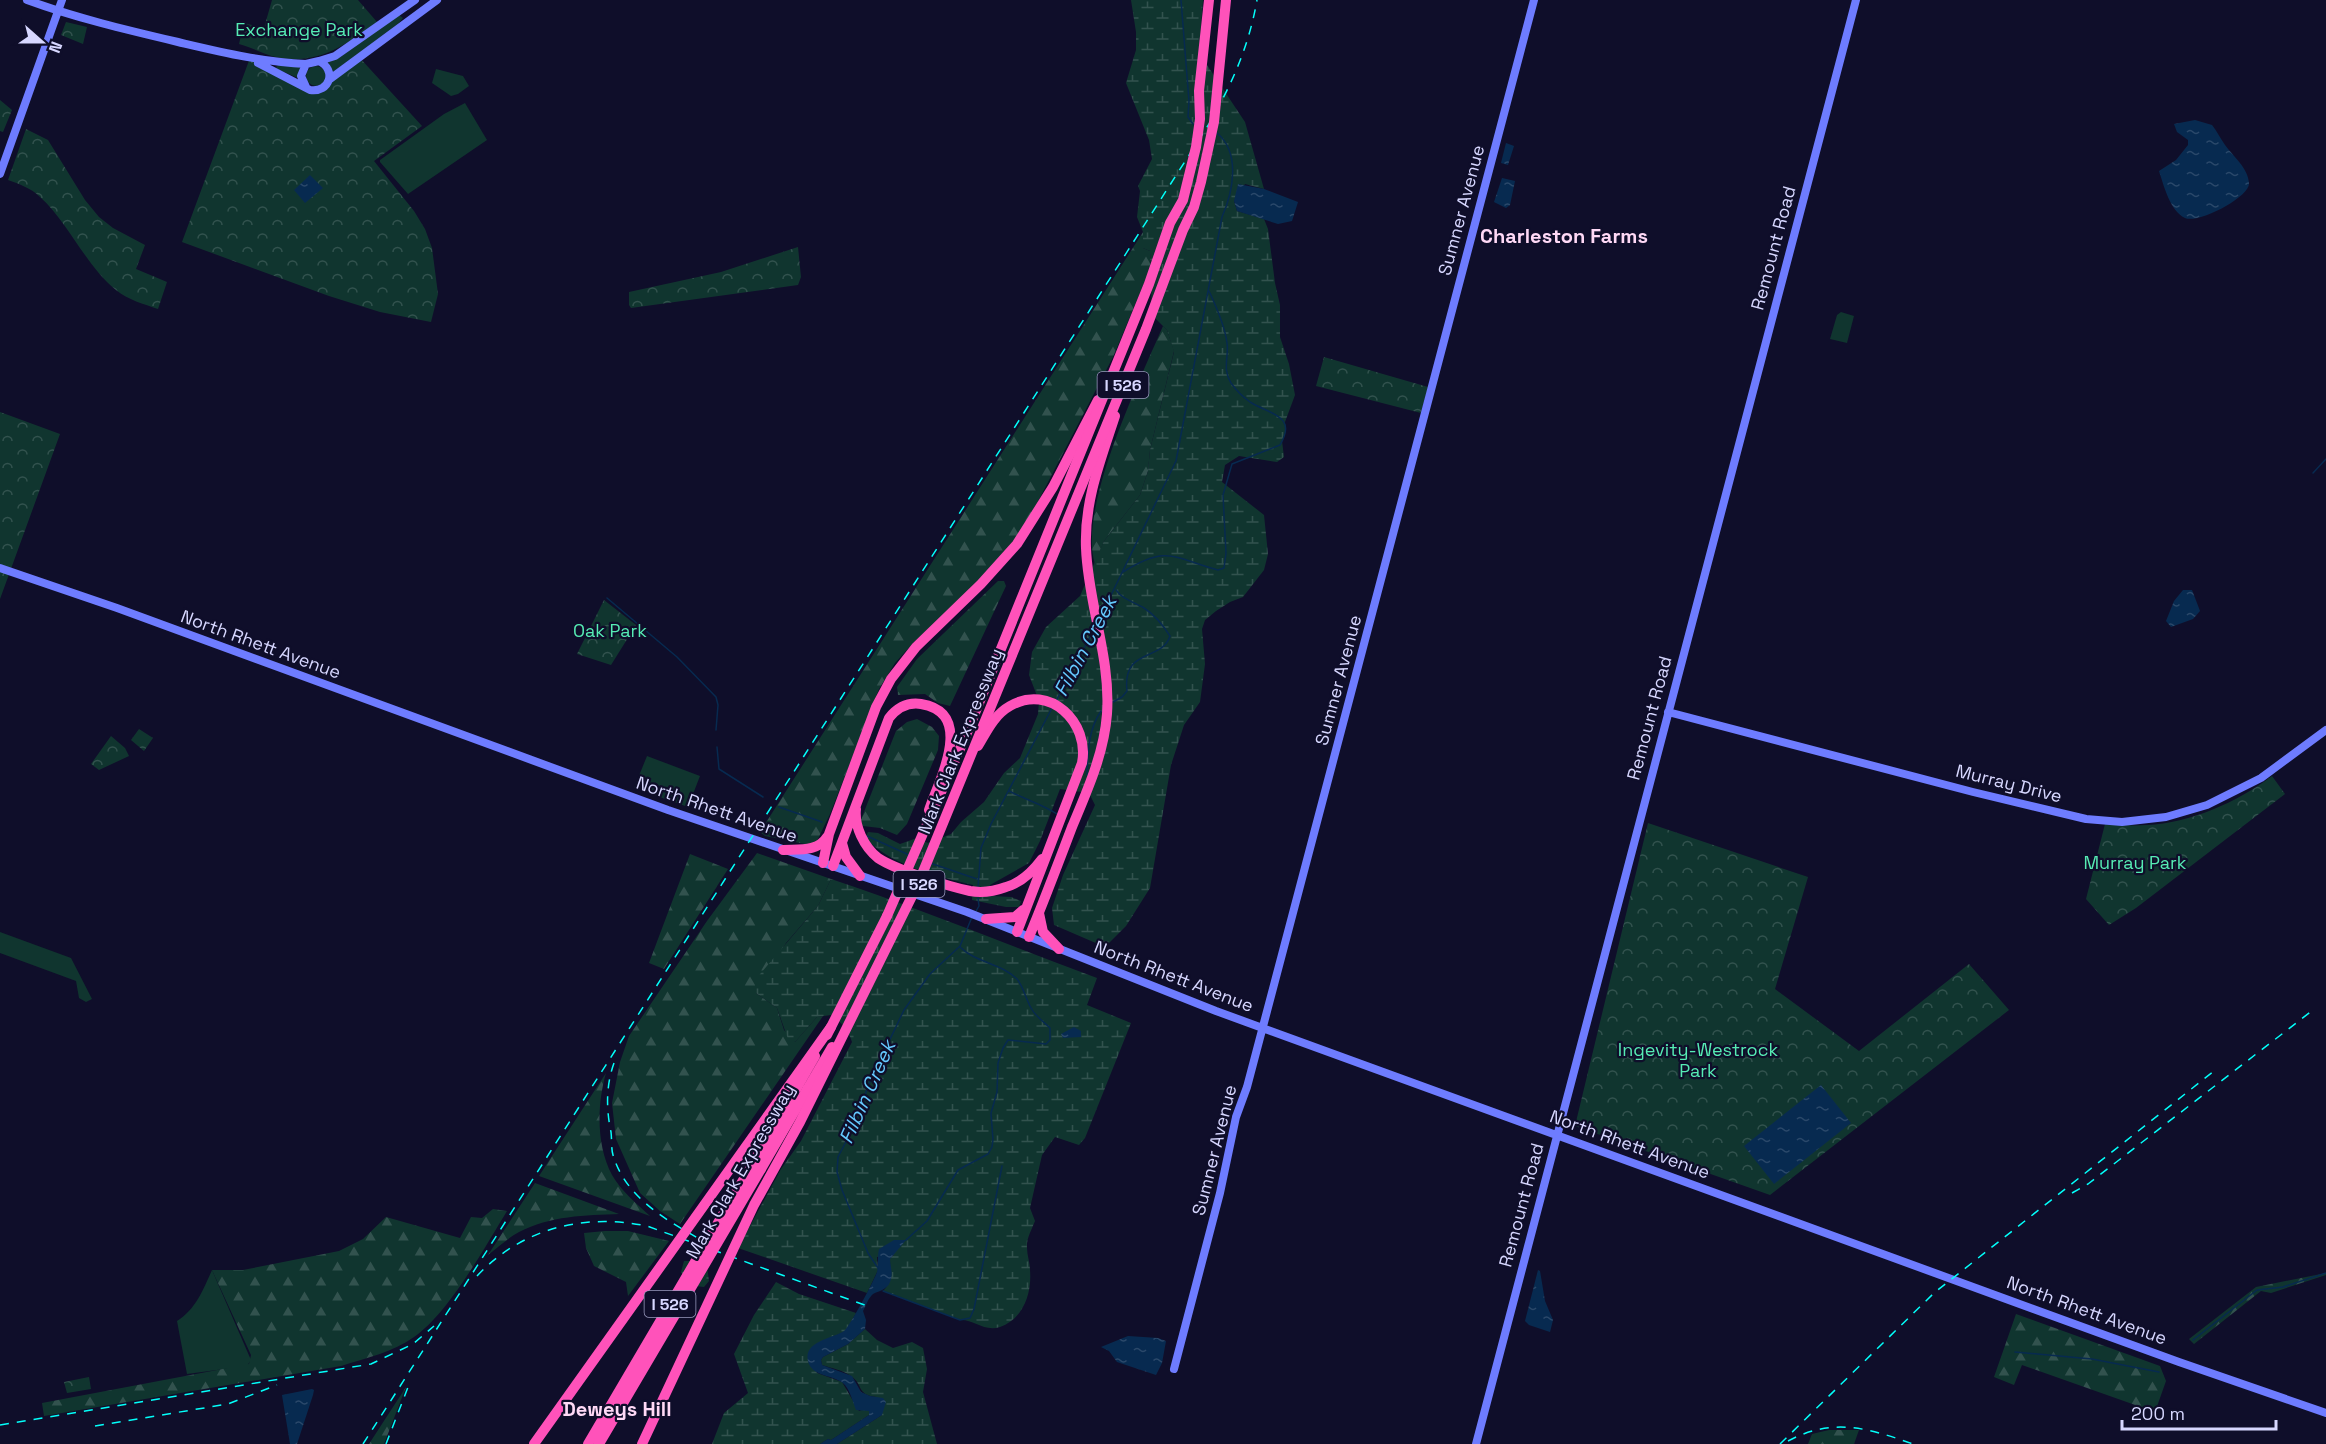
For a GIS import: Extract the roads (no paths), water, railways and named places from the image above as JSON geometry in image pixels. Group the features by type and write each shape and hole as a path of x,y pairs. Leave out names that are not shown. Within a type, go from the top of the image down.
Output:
{"highway":[{"name":"Mark Clark Expressway","path":"588,1444 767,1141 831,1027 855,982 909,867 987,684 1111,373 1149,284 1170,224 1183,200 1200,119 1199,91 1209,0"},
{"name":"Mark Clark Expressway","path":"599,1444 857,1007 918,884 1194,207 1214,122 1226,0"},
{"path":"1029,937 1100,753 1105,728 1108,702 1107,675 1087,561 1087,516 1096,473 1132,361"},
{"path":"783,850 815,847 824,842 882,694 907,657 997,567 1024,534 1053,487 1111,373"},
{"path":"972,756 996,717 1009,706 1032,699 1054,704 1075,722 1084,746 1082,764 1017,932"},
{"path":"828,865 842,843 889,718 902,707 913,704 930,706 941,712 949,723 951,737 950,749 909,867"},
{"path":"856,803 855,814 860,833 877,857 898,867 970,891 998,889 1022,880 1041,861 1050,846"},
{"path":"828,865 829,834"},
{"path":"842,843 846,856 860,876"},
{"path":"986,919 1015,917 1024,909 1028,901"},
{"path":"1039,913 1043,932 1059,950"},
{"path":"642,1444 754,1205 800,1122 857,1007"},
{"path":"534,1444 831,1027"}],"main road":[{"path":"27,0 58,12 283,64 306,64 335,56 415,0"},
{"path":"0,174 62,0"},
{"path":"250,58 306,87 319,90 326,86 330,79 437,0"},
{"name":"Sumner Avenue","path":"1174,1369 1220,1193 1236,1117 1262,1027 1534,0"},
{"name":"Remount Road","path":"1476,1444 1856,0"},
{"path":"319,61 329,70 330,79"},
{"path":"306,64 301,76 306,87"},
{"name":"North Rhett Avenue","path":"0,563 10,570"},
{"name":"North Rhett Avenue","path":"0,568 783,850 967,912 1059,950 1262,1027 2179,1362 2326,1413"},
{"name":"Murray Drive","path":"1668,712 1973,792 2086,819 2122,822 2166,817 2207,805 2261,778 2326,730"}],"water":[{"path":"2195,120 2212,125 2243,167 2249,183 2247,189 2233,202 2192,219 2185,218 2175,210 2168,198 2159,171 2176,160 2188,145 2188,140 2177,132 2174,124"},
{"path":"1506,143 1514,146 1508,165 1501,163"},
{"path":"310,175 323,188 305,203 294,190"},
{"path":"1502,178 1515,181 1510,205 1506,208 1494,202"},
{"path":"1238,184 1264,189 1298,202 1292,221 1278,224 1237,211 1234,201"},
{"path":"2183,590 2192,590 2200,611 2193,619 2171,627 2166,621 2174,601"},
{"path":"1074,1027 1081,1031 1081,1037 1063,1038 1061,1034"},
{"path":"1821,1085 1851,1123 1774,1184 1744,1146"},
{"path":"894,1240 906,1240 890,1259 892,1274 888,1285 868,1300 863,1311 866,1320 865,1329 848,1344 821,1360 822,1365 852,1376 861,1392 883,1398 886,1402 882,1415 837,1444 820,1444 828,1439 831,1440 869,1415 869,1411 856,1410 845,1385 814,1370 808,1361 808,1354 810,1349 820,1341 847,1328 878,1269 879,1249"},
{"path":"1538,1270 1545,1301 1553,1320 1550,1332 1529,1325 1525,1321"},
{"path":"1128,1336 1158,1338 1166,1341 1162,1363 1156,1375 1117,1362 1109,1351 1101,1347"},
{"path":"314,1390 313,1395 297,1444 290,1444 282,1395"}],"waterway":[{"name":"Filbin Creek","path":"1181,0 1189,101 1188,117 1193,124"},
{"name":"Filbin Creek","path":"1101,616 1176,461 1222,217 1232,185 1233,173 1229,151 1225,141 1217,133"},
{"path":"1123,572 1138,563 1161,556 1180,558 1218,570 1224,568 1226,553 1223,495 1232,464 1280,445 1285,435 1286,427 1283,421 1273,413 1250,402 1228,378 1226,336 1209,291"},
{"path":"2313,473 2326,459"},
{"path":"1113,702 1127,691 1127,677 1136,661 1166,644 1170,636 1152,614 1125,599 1116,590"},
{"path":"607,598 677,657 716,697 718,705 716,730"},
{"name":"Filbin Creek","path":"1056,701 1093,631"},
{"name":"Filbin Creek","path":"978,887 981,848 991,824 1052,708"},
{"path":"1087,775 1091,734 1101,711"},
{"path":"717,747 719,769 763,797"},
{"path":"1009,791 1057,814"},
{"path":"779,807 822,822"},
{"path":"867,836 909,855"},
{"path":"930,863 977,879"},
{"name":"Filbin Creek","path":"975,913 979,906 978,898"},
{"name":"Filbin Creek","path":"878,1268 868,1253 842,1190 837,1172 838,1157 850,1134 871,1079 904,1010 930,974 960,946 972,917"},
{"path":"906,1240 927,1221 958,1170 988,1154 992,1147 991,1113 997,1092 998,1063 1008,1040 1046,1044 1050,1040 1050,1028 1033,1011 1017,979 1004,970 973,957 960,947"},
{"path":"883,1291 960,1320 970,1318 974,1309 1002,1166"},
{"path":"2193,1340 2257,1290 2283,1287 2326,1273"},
{"path":"2015,1352 2092,1359 2159,1372"}],"railway":[{"path":"363,1444 1209,124 1239,64 1257,0"},
{"path":"2072,1193 2088,1184 2313,1010"},
{"path":"614,1063 608,1088 608,1115 612,1152 619,1170 627,1183 647,1205 698,1238"},
{"path":"1780,1444 1934,1293 2214,1071"},
{"path":"477,1276 514,1246 555,1228 577,1223 623,1222 647,1226 870,1307"},
{"path":"0,1425 371,1364 413,1344 434,1326"},
{"path":"386,1444 410,1382"},
{"path":"95,1426 228,1404 277,1385"},
{"path":"1788,1441 1820,1429 1835,1427 1881,1433 1913,1444"}],"district":[{"name":"Charleston Farms","path":"1564,236"},
{"name":"Deweys Hill","path":"617,1409"}],"park label":[{"name":"Exchange Park","path":"299,29"},
{"name":"Oak Park","path":"610,630"},
{"name":"Murray Park","path":"2135,862"},
{"name":"Ingevity-Westrock Park","path":"1698,1059"}]}
